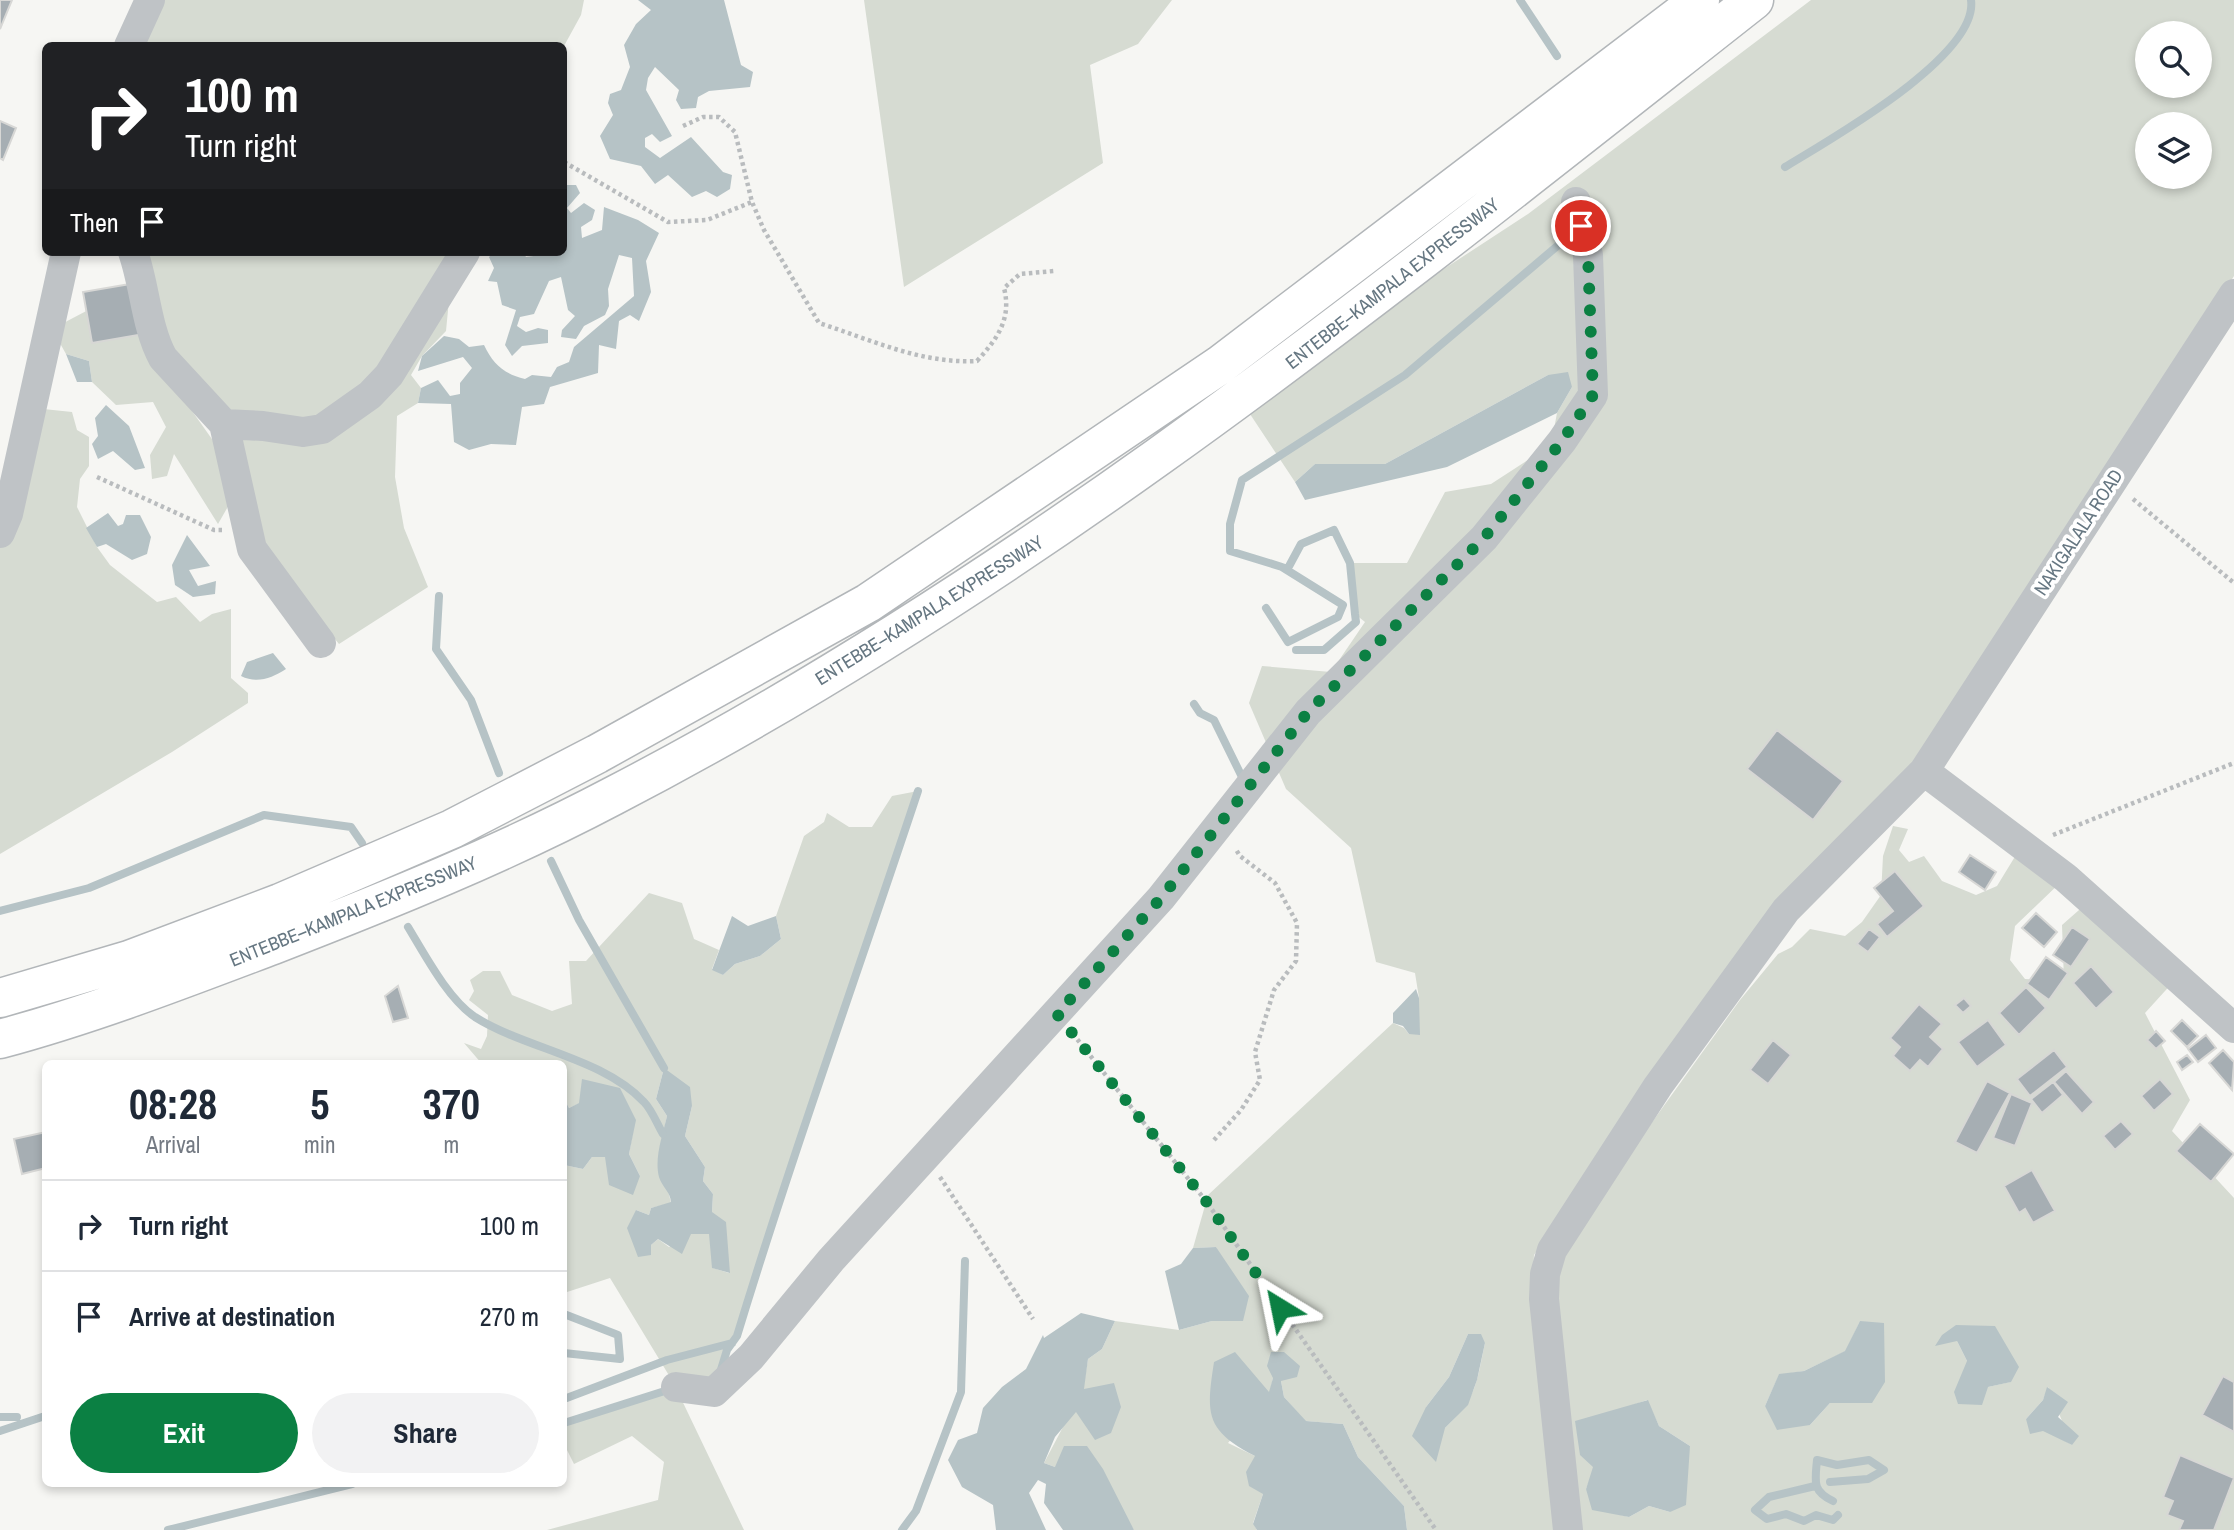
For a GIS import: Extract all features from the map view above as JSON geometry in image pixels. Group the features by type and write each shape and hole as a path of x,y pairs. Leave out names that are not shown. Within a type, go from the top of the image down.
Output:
{"highway":[{"name":"ENTEBBE–KAMPALA EXPRESSWAY","path":"0,998 129,960 281,903 452,829 597,754 868,603 1220,365 1700,0"},
{"name":"ENTEBBE–KAMPALA EXPRESSWAY","path":"0,1039 74,1019 416,890 613,797 785,700 996,570 1207,425 1352,316 1754,0"}],"street":[{"path":"131,42 150,0"},
{"path":"676,1387 714,1392 751,1357 831,1260 1161,898 1308,712 1484,538 1562,441 1593,395 1588,255 1576,202"},
{"path":"0,533 8,514 12,428 65,256"},
{"path":"134,256 145,288 158,347 224,425 257,560 321,643"},
{"path":"224,425 263,426 303,432 322,429 370,395 389,375 463,256"},
{"name":"NAKIGALALA ROAD","path":"1569,1530 1544,1299 1545,1274 1552,1250 1658,1086 1786,910 1924,771 2111,480 2234,295"},
{"path":"1924,771 2026,846 2234,1028"}],"path":[{"path":"683,126 703,117 719,117 735,132 752,202 764,230 819,323 913,356 951,363 977,362 999,336 1009,305 1004,288 1020,274 1054,271"},
{"path":"567,164 668,222 707,220 752,202"},
{"path":"97,477 214,530 248,528"},
{"path":"2111,480 2234,583"},
{"path":"2026,846 2234,763"},
{"path":"1214,1140 1241,1110 1260,1080 1255,1052 1273,990 1296,961 1297,923 1275,883 1240,856 1222,822"},
{"path":"1057,1014 1206,1201 1436,1530"},
{"path":"927,1156 1033,1319"}],"shaded area":[{"path":"158,0 584,0 581,15 566,42 140,42"},
{"path":"638,0 724,0 741,65 753,72 750,87 709,91 698,97 696,108 681,109 676,100 679,90 655,67 648,78 646,90 672,136 660,142 652,134 645,138 645,147 660,158 691,137 723,172 732,175 730,189 717,197 706,191 692,197 668,175 655,184 641,166 610,159 600,136 613,115 608,103 610,94 621,90 630,67 624,45 636,24 651,10"},
{"path":"864,0 1172,0 1138,44 1090,65 1103,163 904,287"},
{"path":"1811,0 2234,0 2234,276 1922,770 1662,1074 1534,1255 1532,1291 1560,1530 1407,1530 1404,1506 1358,1457 1343,1424 1305,1421 1284,1397 1281,1381 1273,1378 1270,1392 1228,1443 1255,1456 1263,1494 1253,1523 1257,1530 1134,1530 1129,1523 1055,1467 1044,1463 1083,1389 1088,1359 1102,1349 1115,1321 1179,1330 1212,1321 1243,1321 1216,1247 1193,1248 1208,1195 1393,1023 1404,1028 1409,1034 1419,998 1415,973 1376,962 1351,848 1286,789 1249,703 1262,666 1331,672 1365,622 1355,614 1350,563 1407,563 1445,492 1491,484 1551,445 1557,413 1572,387 1548,375 1385,464 1315,464 1295,482 1248,411 1404,295 1528,214","holes":["1468,1334 1485,1343 1479,1370 1469,1399 1445,1428 1426,1407 1449,1377"]},
{"path":"567,185 576,185 580,193 567,208"},
{"path":"584,203 595,210 592,220 581,227 582,238 602,230 604,207 638,220 659,233 646,261 651,292 639,321 630,315 619,321 616,349 599,345 598,373 550,387 544,404 522,407 516,445 491,444 469,450 454,442 451,404 418,403 421,388 438,380 450,396 460,394 460,383 472,368 463,357 418,371 422,356 444,336 459,339 469,347 484,345 500,367 518,377 551,377 557,367 569,362 574,347 634,296 632,258 619,255 608,289 609,306 605,315 584,326 576,339 561,337 562,330 575,316 568,310 561,277 549,281 534,314 520,317 517,326 526,332 538,328 548,330 548,343 522,346 512,356 505,345 516,310 502,305 497,282 488,281 494,268 489,257 567,256 567,208 571,213"},
{"path":"137,256 472,256 449,300 446,331 422,356 411,375 421,388 418,403 397,416 395,477 404,528 428,587 339,644 256,543 231,418 167,343"},
{"path":"92,308 150,322 192,411 224,456 234,496 218,524 174,454 167,476 152,479 150,455 166,427 153,402 116,405 92,382 89,361 66,354 52,329"},
{"path":"66,354 89,361 92,382 77,382"},
{"path":"1568,372 1572,387 1557,413 1447,467 1305,500 1295,482 1315,464 1385,464 1548,375"},
{"path":"106,405 129,426 145,468 135,470 113,451 98,459 92,444 98,436 95,418"},
{"path":"34,408 72,412 77,430 89,437 89,466 80,479 77,507 97,547 110,565 157,602 176,597 200,622 212,614 231,609 231,678 248,693 248,703 172,752 0,854 0,511"},
{"path":"108,513 118,526 123,524 126,515 140,515 151,537 147,554 132,560 106,544 97,547 86,528"},
{"path":"187,535 210,566 189,570 198,586 216,581 215,594 193,597 175,585 172,565"},
{"path":"273,653 286,669 264,679 253,680 241,676 247,662"},
{"path":"918,791 803,1130 737,1336 727,1350 720,1373 676,1388 744,1530 547,1530 658,1500 664,1462 632,1436 574,1464 567,1450 567,1422 676,1387 610,1278 567,1292 567,1166 583,1169 592,1157 605,1157 640,1176 629,1154 635,1120 580,1103 569,1108 567,1060 479,1060 464,1043 481,1049 487,1036 488,1015 469,1000 474,991 470,980 483,971 500,971 512,995 552,1011 572,1004 569,961 586,961 649,893 682,903 694,939 719,950 712,969 723,975 735,964 760,956 781,939 776,916 804,836 824,822 827,813 849,827 872,827 892,796","holes":["664,1068 692,1106 685,1136 705,1167 703,1181 713,1194 712,1212 729,1273 713,1268 710,1234 690,1234 669,1247 658,1239 651,1245 636,1210 649,1215 651,1208 671,1203 659,1153 667,1116 656,1099"]},
{"path":"1893,826 1908,829 1899,850 1909,862 1924,856 1942,881 1976,895 1997,886 2019,850 2063,880 2015,926 2010,960 2025,979 2064,981 2062,925 2087,903 2175,980 2145,1013 2190,1100 2172,1131 2234,1198 2234,1530 1581,1530 1554,1311 1558,1268 1599,1196 1740,1000 1778,954 1792,947 1810,929 1845,936 1862,922 1881,895 1883,856","holes":["1860,1321 1830,1403 1810,1425 1765,1406 1779,1375 1804,1371 1846,1351","1957,1341 2010,1382 1988,1387 1967,1361","2048,1387 2072,1445 2026,1419 2043,1400","1647,1400 1659,1426 1690,1446 1670,1512 1649,1506 1629,1517 1613,1513 1586,1489 1616,1411"]},
{"path":"732,916 748,926 776,916 781,939 760,956 735,964 723,975 712,970"},
{"path":"1416,989 1419,998 1420,1035 1409,1034 1403,1026 1393,1023 1393,1013"},
{"path":"664,1068 690,1087 692,1106 685,1136 705,1167 703,1181 713,1194 712,1212 726,1222 730,1273 712,1268 709,1234 691,1234 682,1254 658,1239 651,1245 651,1255 638,1257 627,1228 636,1210 649,1215 651,1208 671,1202 658,1170 667,1116 656,1099"},
{"path":"582,1079 620,1088 636,1120 629,1154 640,1176 633,1195 609,1185 605,1157 592,1157 583,1169 567,1166 567,1104 569,1108 579,1103"},
{"path":"1216,1247 1249,1296 1243,1321 1212,1321 1179,1330 1165,1271 1181,1264 1193,1248"},
{"path":"1081,1313 1115,1321 1102,1349 1088,1359 1084,1389 1114,1383 1121,1407 1111,1433 1095,1440 1076,1412 1055,1437 1044,1463 1055,1467 1064,1446 1087,1446 1103,1469 1134,1530 1063,1530 1044,1503 1046,1484 1038,1480 1029,1493 1046,1530 996,1530 993,1505 962,1487 948,1460 958,1440 977,1433 983,1408 1002,1387 1026,1369 1043,1335 1044,1338"},
{"path":"1860,1321 1884,1323 1885,1382 1872,1403 1830,1403 1810,1425 1777,1430 1765,1406 1779,1374 1804,1371 1845,1351"},
{"path":"1956,1325 1995,1326 2019,1367 2011,1382 1988,1387 1982,1405 1958,1404 1954,1392 1967,1361 1957,1341 1935,1346 1942,1335"},
{"path":"1468,1334 1481,1334 1485,1343 1477,1380 1468,1405 1445,1428 1436,1462 1412,1436 1426,1407 1449,1377"},
{"path":"1235,1352 1269,1392 1273,1378 1267,1366 1271,1352 1284,1352 1300,1366 1297,1377 1281,1381 1284,1397 1306,1421 1343,1424 1358,1457 1404,1506 1407,1530 1257,1530 1253,1524 1263,1494 1249,1486 1246,1472 1255,1456 1226,1438 1218,1429 1210,1408 1214,1362"},
{"path":"2047,1387 2068,1402 2058,1417 2079,1436 2072,1445 2043,1431 2030,1434 2026,1419 2043,1400"},
{"path":"1648,1400 1659,1426 1690,1446 1686,1505 1670,1512 1649,1506 1629,1517 1592,1510 1586,1489 1593,1467 1580,1455 1575,1421"}],"building":[{"path":"0,0 12,0 0,29"},
{"path":"0,121 16,128 3,160 0,158"},
{"path":"136,283 144,334 92,343 83,292"},
{"path":"1777,730 1843,781 1813,820 1747,769"},
{"path":"1970,855 1996,872 1985,890 1959,872"},
{"path":"1895,871 1924,906 1887,937 1877,924 1893,911 1874,888"},
{"path":"2036,913 2057,932 2044,947 2022,928"},
{"path":"2072,927 2090,939 2071,967 2053,955"},
{"path":"1869,929 1880,937 1868,952 1857,944"},
{"path":"2046,957 2068,973 2049,1000 2027,984"},
{"path":"2091,966 2114,992 2096,1009 2073,983"},
{"path":"398,986 408,1018 393,1022 385,996"},
{"path":"2026,987 2046,1008 2019,1035 1999,1013"},
{"path":"1964,998 1971,1006 1963,1013 1955,1005"},
{"path":"1919,1004 1942,1024 1930,1037 1943,1049 1928,1067 1920,1060 1910,1071 1893,1056 1900,1047 1890,1038"},
{"path":"1988,1020 2006,1045 1977,1067 1958,1042"},
{"path":"2182,1020 2198,1036 2187,1047 2171,1031"},
{"path":"2156,1031 2165,1041 2156,1049 2147,1040"},
{"path":"2206,1035 2216,1048 2198,1062 2188,1049"},
{"path":"1773,1040 1791,1055 1768,1084 1750,1070"},
{"path":"2054,1050 2067,1067 2030,1096 2017,1079"},
{"path":"2223,1050 2234,1062 2232,1090 2209,1063"},
{"path":"2187,1055 2193,1062 2182,1070 2177,1062"},
{"path":"2066,1071 2094,1102 2082,1114 2054,1082"},
{"path":"2160,1079 2173,1094 2154,1111 2141,1096"},
{"path":"1987,1081 2010,1093 1977,1153 1955,1142"},
{"path":"2053,1082 2063,1095 2042,1113 2031,1099"},
{"path":"2011,1094 2032,1103 2015,1146 1993,1138"},
{"path":"2121,1121 2133,1134 2115,1150 2103,1136"},
{"path":"2200,1124 2234,1154 2211,1182 2176,1151"},
{"path":"42,1133 42,1169 22,1174 14,1139"},
{"path":"2032,1170 2055,1211 2033,1223 2025,1209 2019,1213 2004,1186"},
{"path":"2223,1376 2234,1382 2234,1432 2202,1415"},
{"path":"2180,1455 2234,1478 2214,1530 2179,1530 2183,1521 2167,1515 2173,1501 2163,1497"}],"waterway":[{"path":"1520,0 1557,56"},
{"path":"1785,167 1865,117 1927,70 1952,46 1967,22 1971,0"},
{"path":"1266,608 1288,642 1338,617 1343,605 1282,567 1230,551 1230,524 1242,480 1405,375 1575,231"},
{"path":"1287,570 1301,544 1334,530 1350,563 1356,622 1324,650 1296,650"},
{"path":"439,596 436,649 471,700 499,773"},
{"path":"1194,704 1200,713 1214,720 1244,781"},
{"path":"720,1373 727,1350 737,1336 803,1130 918,791"},
{"path":"0,911 89,888 264,815 351,827 362,843"},
{"path":"551,861 579,920 664,1068"},
{"path":"408,927 438,976 465,1009 495,1028 586,1064 627,1087 644,1102 663,1134"},
{"path":"902,1530 916,1511 961,1392 965,1261"},
{"path":"567,1315 618,1335 620,1359 567,1353"},
{"path":"567,1398 667,1360 732,1343"},
{"path":"567,1422 671,1389"},
{"path":"0,1417 17,1417"},
{"path":"0,1431 42,1417"},
{"path":"1830,1482 1868,1479 1884,1470 1869,1460 1837,1465 1817,1460 1816,1485 1821,1493 1833,1501"},
{"path":"1815,1486 1769,1497 1755,1510 1767,1519 1786,1514 1804,1521 1816,1515 1833,1520 1838,1515"},
{"path":"168,1530 340,1487"}],"route":[{"path":"1280,1308 1206,1201 1057,1014 1161,898 1308,712 1484,538 1562,441 1593,395 1589,344 1588,255 1581,226"}]}
